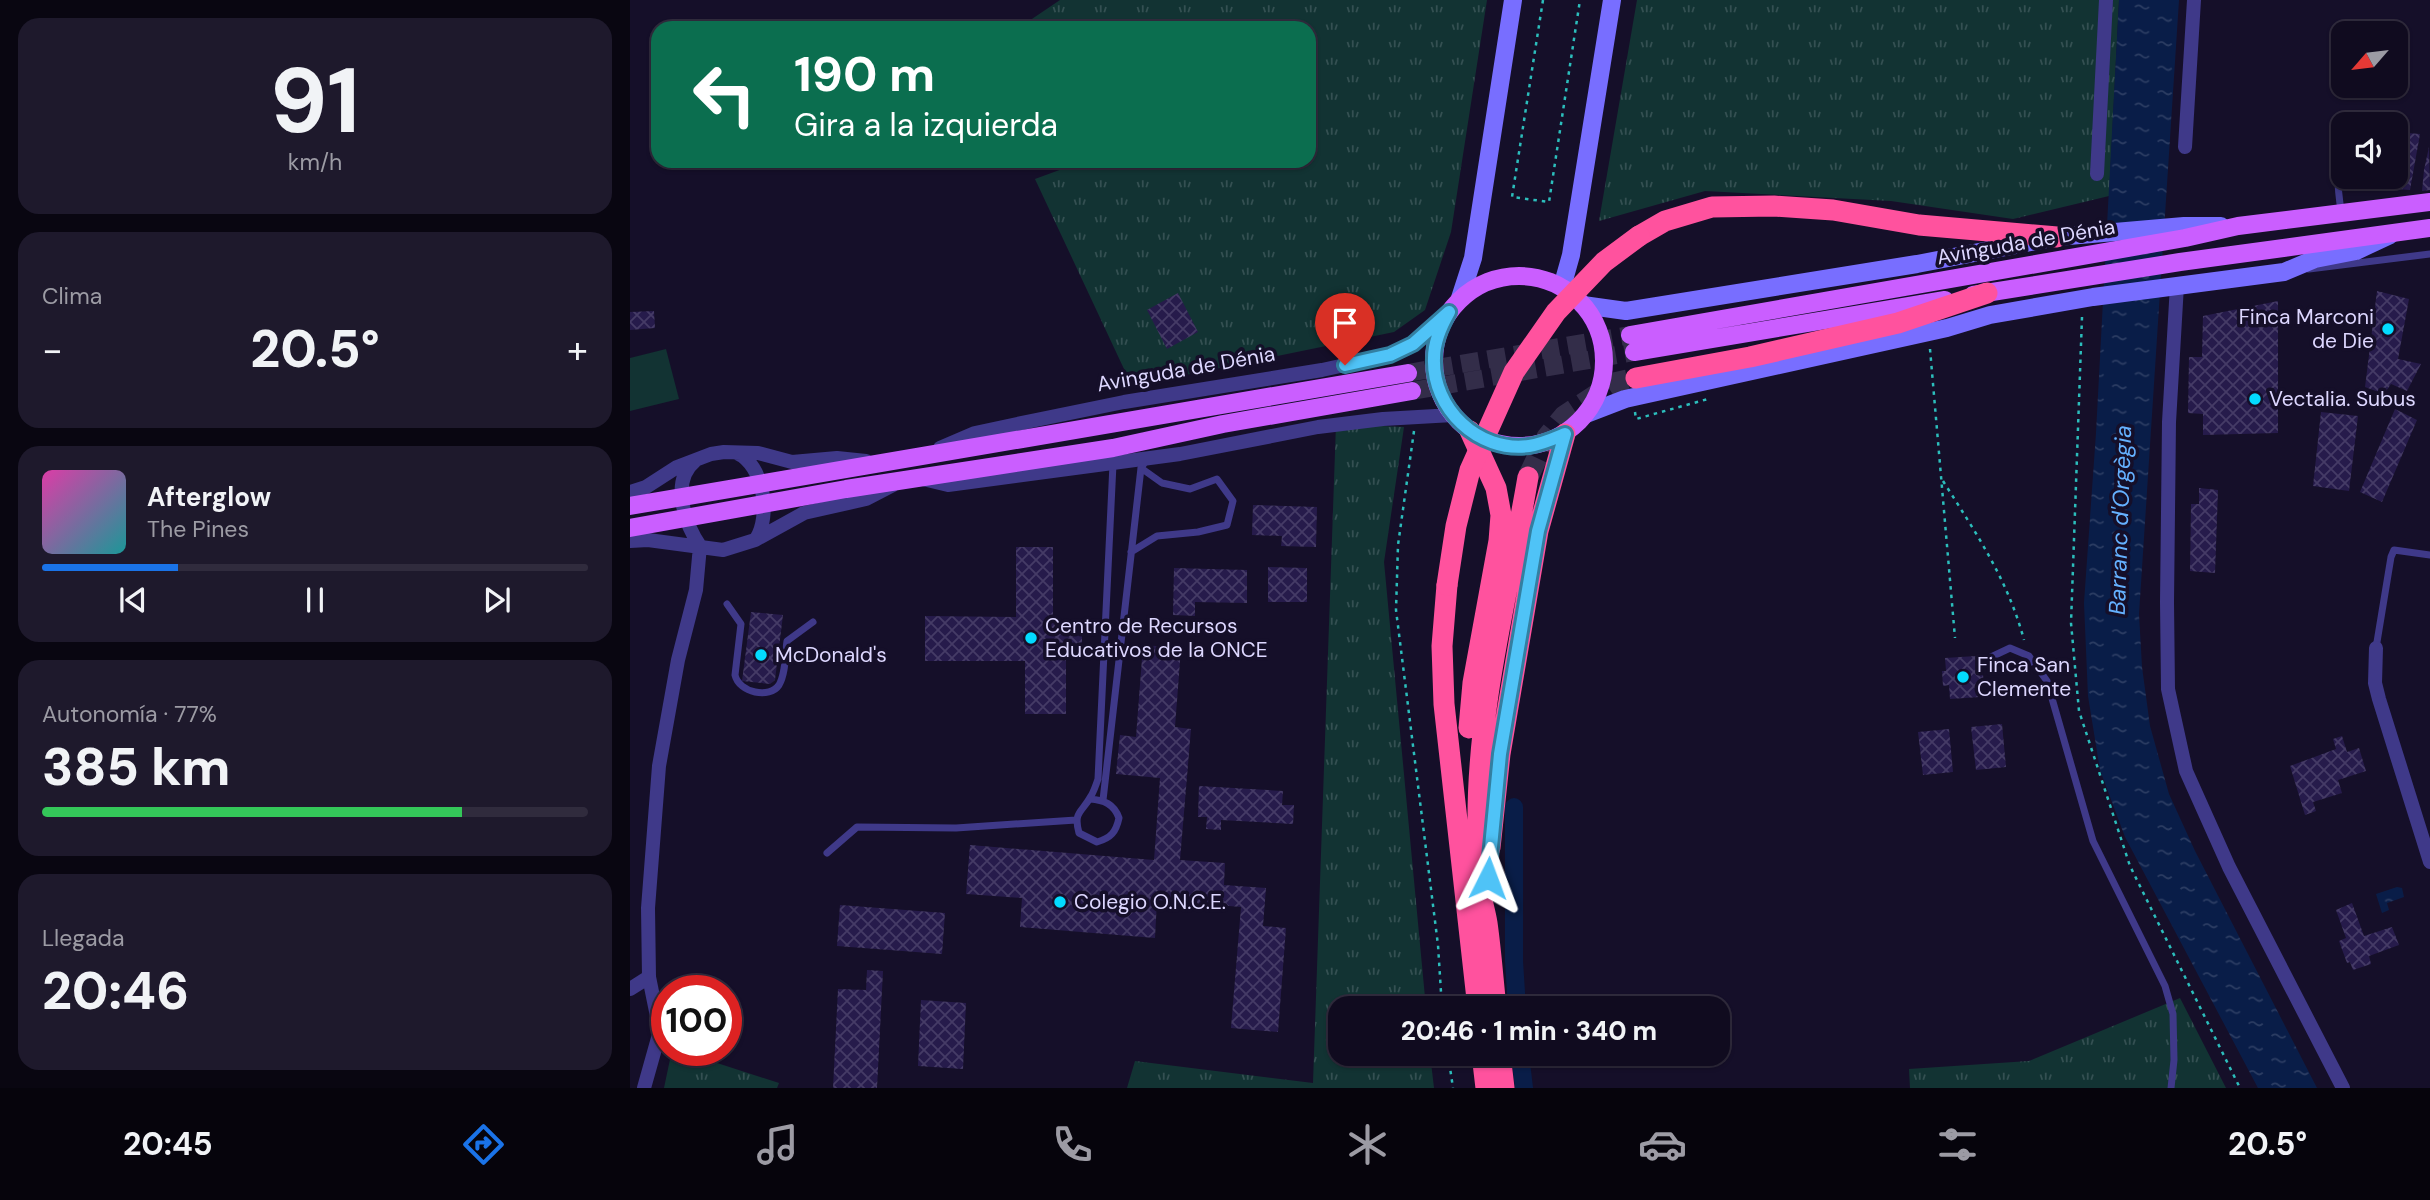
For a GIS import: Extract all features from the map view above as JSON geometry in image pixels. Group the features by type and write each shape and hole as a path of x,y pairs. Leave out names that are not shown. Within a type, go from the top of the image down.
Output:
{"highway":[{"path":"1493,996 1478,925 1444,704 1442,646 1447,586 1456,526 1470,470 1514,372 1556,312 1604,262 1639,236 1665,221 1712,207 1774,206 1833,210 1919,225 2057,237"},
{"path":"1634,388 1750,357 1898,323 1987,293"},
{"path":"1470,431 1496,488 1501,515 1499,541 1473,683 1466,759 1478,925"},
{"path":"1478,925 1489,856 1500,754 1538,531 1565,434"},
{"path":"1478,996 1480,757 1494,654 1528,477"},
{"path":"1483,1066 1486,1088"},
{"path":"1501,1066 1504,1088"}],"main road":[{"name":"Avinguda de Dénia","path":"2430,202 2185,232 1632,343 2430,228"},
{"path":"1528,276 1562,287 1583,305 1595,323 1603,345 1604,368 1598,393 1586,414 1565,434 1546,442 1517,446 1487,441 1470,431 1452,415 1438,389 1434,356 1441,325 1455,305 1475,288 1492,280 1528,276"},
{"name":"Avinguda de Dénia","path":"630,506 921,456 1410,382 1113,448 910,479 630,528"}],"street":[{"path":"1455,305 1473,258 1513,0"},
{"path":"1562,287 1571,255 1612,0"},
{"path":"2097,174 2106,0"},
{"path":"2185,147 2194,0"},
{"name":"Avinguda de Dénia","path":"1583,305 1626,311 1917,264 2057,237 2101,233 2185,232"},
{"name":"Avinguda de Dénia","path":"1586,414 1634,388 1947,328 1990,315 2093,297 2284,272 2315,259 2356,251 2396,232"},
{"path":"2177,285 2169,422 2168,689 2186,771 2229,867 2343,1088"},
{"name":"Avinguda de Dénia","path":"921,456 975,433 1035,420 1124,402 1322,370 1390,355 1413,344 1455,305"},
{"name":"Avinguda de Dénia","path":"630,541 648,540 723,550 755,541 804,513 866,499 910,479 948,485 1113,464 1144,463 1318,427 1383,419 1452,415"},
{"path":"736,453 746,457 752,464 760,484 764,522 755,541"},
{"name":"Avinguda de Dénia","path":"630,492 646,487 677,467 710,454 758,453 792,462 837,458 880,463"},
{"path":"644,1088 660,1031 649,977 648,908 659,766 678,660 695,590 700,546 685,519 682,497 686,471 699,458"},
{"path":"2376,648 2377,691 2430,862"},
{"path":"630,989 649,977"}],"lane":[{"path":"2337,189 2341,212"},
{"name":"Avinguda de Dénia","path":"2284,272 2430,254"},
{"path":"1131,552 1157,536 1198,532 1227,525 1233,501 1217,479 1190,489 1162,484 1144,463"},
{"path":"1103,800 1131,552 1144,463"},
{"path":"1090,799 1103,800 1112,806 1119,818 1114,833 1097,842 1079,833 1076,820 1081,807 1090,799 1098,779 1113,464"},
{"path":"2376,648 2394,550 2430,555"},
{"path":"727,604 741,624 735,675 737,683 745,690 770,692 778,687 787,641 813,622"},
{"path":"1991,657 2010,648 2029,656 2047,681 2093,841 2165,986 2173,1014 2174,1060 2171,1088"},
{"path":"827,853 857,827 956,828 1076,820"}],"path":[{"path":"1543,0 1512,197 1549,202 1580,0"},
{"path":"2082,313 2071,623 2079,711 2130,866 2240,1088"},
{"path":"1930,342 1955,638"},
{"path":"1634,388 1636,419 1713,398"},
{"path":"1415,418 1414,447 1398,545 1396,610 1438,945 1441,996"},
{"path":"1941,479 1987,551 2016,609 2024,641"},
{"path":"1450,1066 1453,1088"}],"green space":[{"path":"1060,0 1487,0 1451,232 1425,310 1394,332 1132,386 1035,179 1065,168 1316,168 1316,21 1029,21"},
{"path":"1637,0 2119,0 2109,196 2013,219 1891,201 1705,191 1599,221"},
{"path":"666,349 679,399 630,411 630,358"},
{"path":"1336,424 1404,427 1384,562 1425,996 1328,996 1328,1066 1431,1066 1434,1088 1127,1088 1135,1061 1313,1083"},
{"path":"2180,998 2226,1088 1910,1088 1909,1069 2029,1061"},
{"path":"669,1066 726,1066 779,1083 777,1088 664,1088"}],"water":[{"name":"Barranc d'Orgègia","path":"2119,0 2179,0 2139,614 2142,667 2150,726 2169,794 2195,851 2317,1088 2258,1088 2125,837 2100,770 2088,696 2084,603 2096,433"},
{"path":"2402,888 2404,897 2387,903 2389,910 2382,913 2376,894"}],"building":[{"path":"2408,133 2420,134 2410,190 2398,189 2408,189"},
{"path":"2429,147 2430,190 2422,191 2424,170"},
{"name":"Finca Marconi de Die","path":"2377,291 2409,299 2398,359 2421,364 2407,391 2391,384 2384,394 2365,387"},
{"path":"1178,293 1198,332 1167,349 1147,310"},
{"path":"2278,301 2278,433 2203,435 2203,414 2188,413 2189,357 2202,357 2203,316"},
{"path":"654,311 655,328 630,330 630,312"},
{"path":"2395,409 2417,420 2382,502 2360,492"},
{"path":"2321,412 2358,416 2349,491 2313,486"},
{"path":"2199,488 2218,490 2215,573 2190,571 2191,504 2199,504"},
{"path":"1253,505 1317,507 1316,547 1281,546 1282,536 1252,535"},
{"path":"1016,547 1053,547 1053,621 1082,621 1082,651 1066,651 1066,714 1025,714 1025,661 925,661 925,616 1016,617"},
{"path":"1268,567 1307,568 1307,602 1268,602"},
{"path":"1174,568 1247,570 1247,603 1195,602 1195,616 1173,615"},
{"name":"McDonald's","path":"751,612 783,615 775,680 770,684 742,681"},
{"path":"1143,645 1181,648 1175,727 1191,729 1180,860 1225,863 1224,885 1266,888 1263,926 1286,928 1278,1032 1231,1028 1241,907 1157,900 1155,938 1020,927 1022,898 966,894 970,845 1154,860 1160,778 1116,774 1120,735 1136,737"},
{"name":"Finca San Clemente","path":"1976,656 1977,667 1982,667 1984,683 1978,684 1980,697 1950,699 1949,685 1943,686 1945,658"},
{"path":"2002,724 2006,767 1976,770 1971,727"},
{"path":"1949,729 1953,772 1923,775 1918,732"},
{"path":"2342,736 2347,752 2359,748 2366,771 2338,780 2342,793 2313,802 2316,811 2305,815 2290,766 2336,749 2333,739"},
{"path":"1199,786 1283,791 1282,805 1294,805 1293,824 1221,820 1221,830 1206,829 1207,817 1198,817"},
{"path":"2352,903 2364,936 2392,927 2399,945 2369,956 2371,964 2353,970 2350,962 2347,963 2339,941 2346,938 2336,910"},
{"path":"840,905 945,913 942,954 837,946"},
{"path":"867,970 883,971 877,1088 833,1088 838,989 866,990"},
{"path":"921,1000 966,1003 963,1069 918,1066"}],"waterway":[{"path":"1514,807 1516,996"},
{"path":"1521,1066 1524,1088"}],"tunnel":[{"path":"1408,373 1630,335"},
{"path":"1412,391 1634,352"},
{"path":"1528,477 1547,437 1564,416 1614,383 1636,378"}],"place":[{"name":"Finca Marconi de Die","path":"2388,329"},
{"name":"Vectalia. Subus","path":"2255,399"},
{"name":"Centro de Recursos Educativos de la ONCE","path":"1031,638"},
{"name":"McDonald's","path":"761,655"},
{"name":"Finca San Clemente","path":"1963,677"},
{"name":"Colegio O.N.C.E.","path":"1060,902"}],"route":[{"path":"1345,365 1390,355 1413,344 1449,312 1436,339 1434,373 1438,389 1452,415 1470,431 1487,441 1507,446 1527,446 1565,434 1538,531 1500,754 1488,878"}]}
